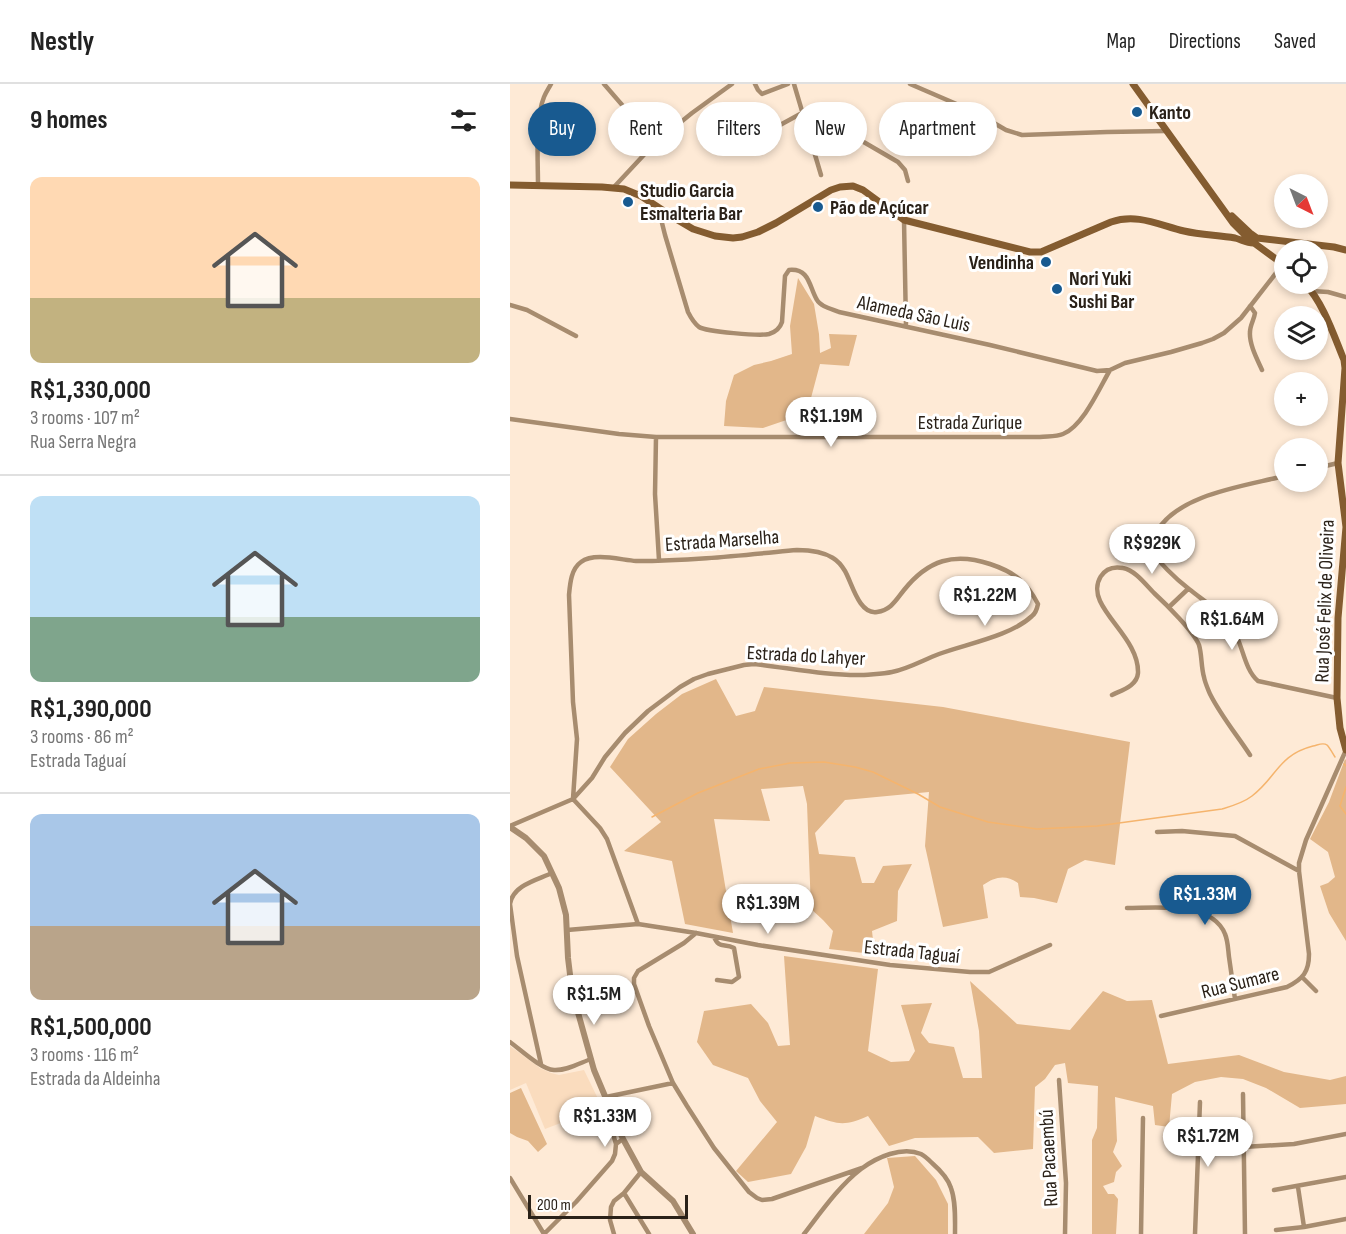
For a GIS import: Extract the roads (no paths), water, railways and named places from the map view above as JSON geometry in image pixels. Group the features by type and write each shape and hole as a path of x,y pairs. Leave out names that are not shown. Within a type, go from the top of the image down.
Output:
{"main road":[{"path":"1133,84 1224,209 1248,235 1274,257"},
{"path":"510,185 614,187 641,196 675,219 699,231 724,238 742,237 758,232 831,190 849,185 863,190 904,220 1036,253 1111,222 1129,218 1198,234 1236,238 1248,243 1255,241 1334,247 1346,250"},
{"path":"1236,238 1248,235"},
{"name":"Rua José Felix de Oliveira","path":"1313,294 1323,310 1346,368 1338,463 1346,527 1338,618 1337,698 1340,728 1346,750"}],"street":[{"path":"538,185 539,124 544,97 551,84"},
{"path":"614,84 606,86 620,102"},
{"path":"684,119 725,86 732,84"},
{"path":"755,84 762,94 788,84"},
{"path":"794,84 799,102"},
{"path":"910,84 975,112 1006,130 1022,135 1166,131"},
{"path":"867,144 898,162 905,170 908,181"},
{"path":"614,187 643,156"},
{"path":"815,156 821,175"},
{"name":"Alameda São Luis","path":"658,207 688,312 700,328 712,330 758,335 769,334 778,329 783,315 785,276 792,270 803,273 817,300 826,307 839,312 1001,347 1097,371 1110,370 1125,363 1213,339 1230,329 1274,276"},
{"path":"904,220 906,326"},
{"path":"1328,292 1346,297"},
{"path":"510,305 528,310 576,336"},
{"path":"1250,306 1255,313 1250,336 1262,370"},
{"name":"Estrada Zurique","path":"510,419 619,435 656,437 1040,437 1059,435 1069,430 1086,412 1110,370"},
{"path":"656,437 655,494 659,560"},
{"path":"1328,465 1338,463"},
{"path":"1274,478 1230,489 1185,506 1160,526 1150,544 1151,549 1188,589 1221,614 1231,626 1237,635 1252,676 1258,681 1337,698"},
{"name":"Estrada Marselha","path":"573,799 577,738 573,702 569,595 571,579 581,561 602,557 637,561 695,559 813,550 825,554 842,566 859,601 873,613 887,609 894,604 911,582 936,563 951,558 970,558 1010,572 1026,585 1038,604"},
{"path":"1112,696 1129,687 1138,674 1137,664 1127,641 1101,603 1097,588 1099,579 1104,573 1111,569 1122,568 1134,574 1194,636 1198,644 1203,676 1211,696 1250,755"},
{"path":"1169,608 1188,589"},
{"name":"Estrada do Lahyer","path":"510,827 573,799 592,778 605,757 625,733 648,711 694,679 744,664 842,674 865,675 892,672 1007,631 1033,615 1038,604"},
{"name":"Rua Sumare","path":"1161,1016 1287,987 1302,977 1309,964 1309,954 1299,863 1306,840 1346,750"},
{"path":"573,799 607,839 638,924"},
{"path":"510,827 526,838 544,856 559,888 566,915 572,991 591,1059 623,1139 641,1172 673,1202 693,1234"},
{"path":"1157,832 1202,832 1235,836 1299,871"},
{"path":"541,1064 517,956 510,904 517,890 552,873"},
{"path":"1127,908 1192,910 1203,913 1216,921 1222,928 1228,944 1236,999"},
{"name":"Estrada Taguaí","path":"567,930 638,924 890,965 970,972 989,972 1050,945"},
{"path":"696,933 638,971 634,984 674,1083 714,1148 749,1192 757,1198 772,1199 862,1168 887,1155 912,1152 923,1155 947,1179 953,1197 955,1234"},
{"path":"714,937 719,945 734,948 739,977 732,982 717,980"},
{"path":"1302,977 1316,991"},
{"path":"510,1042 549,1069 559,1070 591,1059"},
{"name":"Rua Pacaembú","path":"1059,1080 1066,1183 1065,1234"},
{"path":"606,1097 674,1083"},
{"path":"1243,1094 1245,1234"},
{"path":"1195,1234 1200,1102"},
{"path":"1142,1234 1143,1118"},
{"path":"510,1178 544,1234 612,1161 615,1154 616,1144 613,1138 616,1123"},
{"path":"1243,1147 1294,1144 1346,1134"},
{"path":"616,1144 623,1139"},
{"path":"804,1234 842,1187 862,1168"},
{"path":"614,1234 610,1220 611,1207 641,1172"},
{"path":"1274,1190 1346,1177"},
{"path":"1298,1186 1304,1227"},
{"path":"624,1193 649,1234"},
{"path":"1276,1230 1346,1219"}],"waterway":[{"path":"652,817 698,793 759,769 790,763 824,762 873,772 940,807 988,822 1037,829 1097,826 1222,809 1252,796 1285,761 1301,750 1324,744 1335,757"},
{"path":"1346,787 1340,806 1346,814"}],"place":[{"name":"Kanto","path":"1137,112"},
{"name":"Studio Garcia Esmalteria Bar","path":"628,202"},
{"name":"Pão de Açúcar","path":"818,207"},
{"name":"Vendinha","path":"1046,262"},
{"name":"Nori Yuki Sushi Bar","path":"1057,289"}]}
